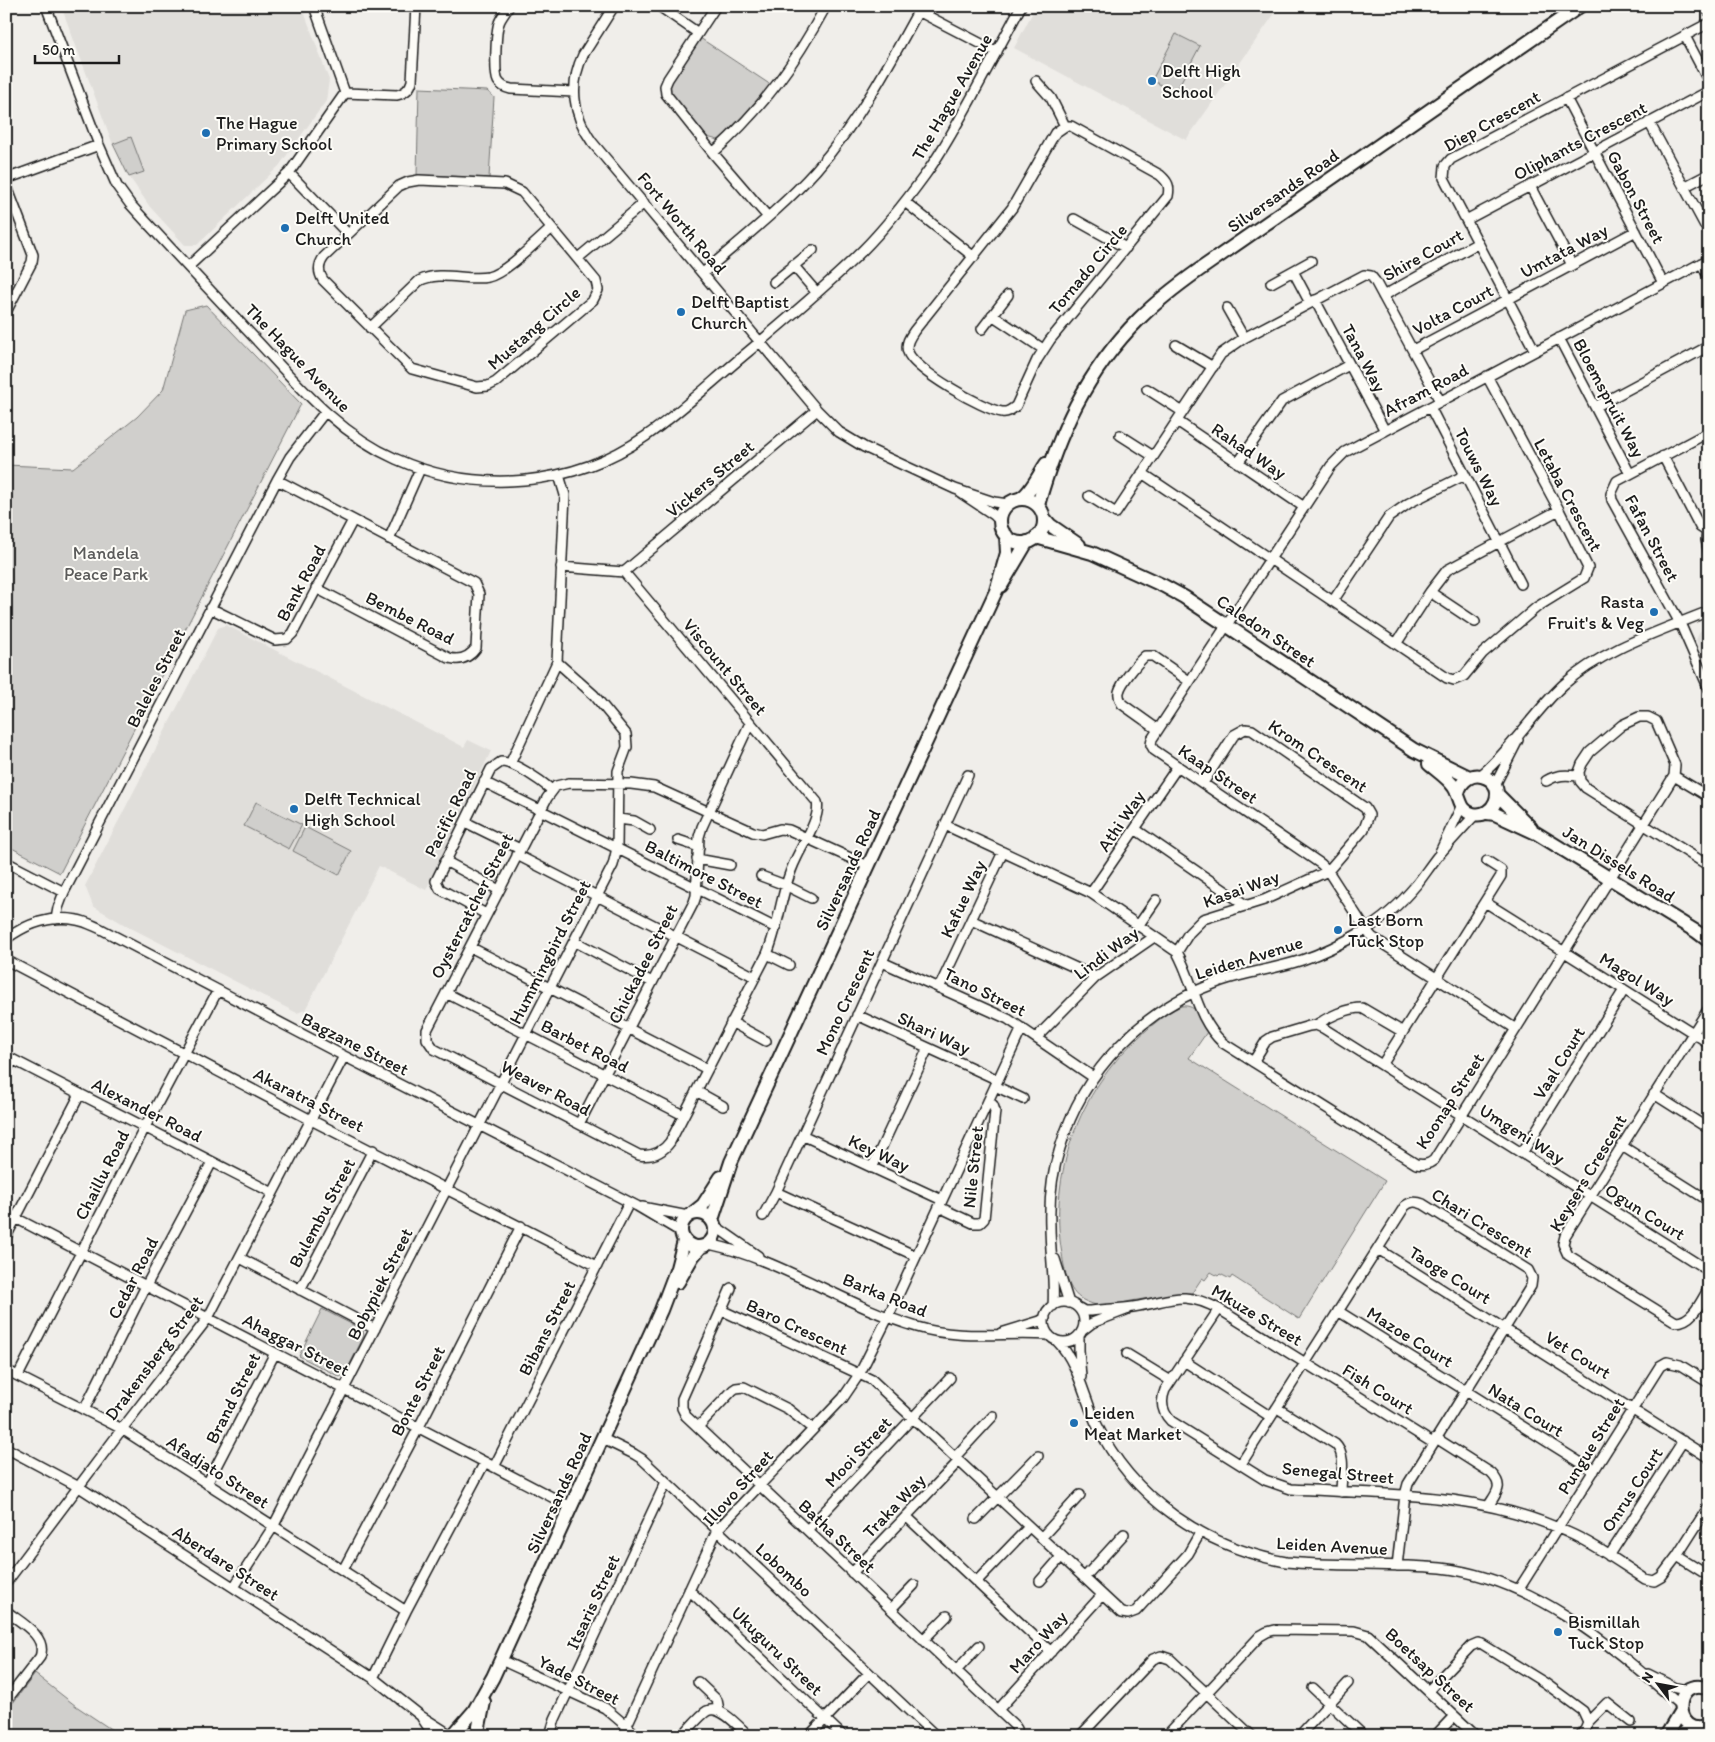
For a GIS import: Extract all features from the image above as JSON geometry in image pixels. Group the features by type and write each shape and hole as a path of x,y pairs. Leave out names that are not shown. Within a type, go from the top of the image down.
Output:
{"street":[{"name":"The Hague Avenue","path":"46,6 117,186 130,204 188,267 324,412 365,443 395,459 420,469 453,477 486,481 520,481 560,475 595,464 612,456 644,437 817,293 863,250 926,174 948,142 1021,6"},
{"path":"314,6 345,93"},
{"path":"345,93 397,95 402,94 409,88 412,81 416,6"},
{"path":"509,6 497,30 496,74 498,81 504,87 511,89 574,92"},
{"name":"Fort Worth Road","path":"614,6 582,55 576,73 574,92 577,113 586,133 817,410 850,439 955,489 994,502 1013,502"},
{"path":"659,6 698,33"},
{"path":"716,6 668,79 665,90 668,97 713,153 768,217"},
{"path":"713,153 738,130 771,93 806,43 826,6"},
{"name":"Silversands Road","path":"1038,505 1054,451 1069,418 1097,372 1128,331 1155,304 1189,277 1580,6"},
{"path":"1705,6 1709,12"},
{"path":"703,273 768,217 816,170 848,129 873,92 920,8 997,52"},
{"name":"Diep Crescent","path":"1535,351 1444,178 1444,170 1448,162 1709,24"},
{"path":"1685,36 1709,82"},
{"path":"1036,81 1048,92 1065,126"},
{"name":"Oliphants Crescent","path":"1466,220 1709,91"},
{"path":"188,267 289,173 345,93"},
{"name":"Gabon Street","path":"1566,98 1663,283"},
{"path":"1650,122 1709,233"},
{"name":"Tornado Circle","path":"1065,126 1071,126 1085,133 1160,175 1166,180 1170,188 1164,203 1043,349 1016,406 1010,411 1003,412 992,409 956,391 923,369 908,354 909,339 1012,208 1055,133 1065,126"},
{"path":"6,179 99,144"},
{"path":"289,173 348,234"},
{"path":"1684,187 1709,174"},
{"name":"Mustang Circle","path":"416,180 510,185 522,192 578,258 596,281 598,290 595,297 506,374 488,386 474,386 416,370 406,364 323,280 320,273 322,260 348,234 398,186 408,182 416,180"},
{"path":"6,184 33,255 32,262 6,312"},
{"path":"1530,186 1572,266"},
{"path":"904,202 974,257"},
{"path":"578,258 644,203"},
{"path":"1074,219 1126,248"},
{"path":"370,328 419,280 430,276 482,277 492,275 503,269 552,228"},
{"name":"Umtata Way","path":"1508,300 1636,231"},
{"name":"Shire Court","path":"1384,296 1478,244"},
{"path":"774,282 813,250"},
{"path":"1271,283 1311,261"},
{"path":"1705,261 1709,278"},
{"name":"Afram Road","path":"1226,625 1304,507 1338,458 1345,452 1705,261"},
{"path":"794,265 817,293"},
{"name":"Tana Way","path":"1293,271 1350,365 1385,431"},
{"path":"1089,496 1116,512 1221,354 1244,338 1364,275 1373,278 1384,296 1440,401"},
{"path":"982,329 1008,295"},
{"name":"Volta Court","path":"1412,350 1508,300"},
{"path":"1227,308 1244,338"},
{"path":"992,315 1043,349"},
{"name":"Bloemspruit Way","path":"1559,338 1630,474"},
{"path":"1176,345 1213,367"},
{"path":"1595,407 1709,346"},
{"path":"1238,463 1282,401 1350,365"},
{"name":"Letaba Crescent","path":"1142,473 1447,678 1454,680 1461,678 1483,653 1536,607 1584,578 1587,573 1587,564 1487,376"},
{"path":"1147,389 1182,412"},
{"name":"Touws Way","path":"1430,407 1521,584"},
{"name":"Vickers Street","path":"624,572 817,410"},
{"name":"Baleles Street","path":"56,919 64,892 276,480 290,457 324,412"},
{"name":"Rahad Way","path":"1177,421 1304,507"},
{"name":"Fafan Street","path":"1709,432 1617,481 1611,494 1612,500 1680,623 1709,689"},
{"path":"1120,435 1154,456"},
{"name":"Silversands Road","path":"1013,502 1023,498 1054,451"},
{"path":"1663,456 1700,526 1708,533 1706,540 1709,553"},
{"path":"276,480 389,539 420,469"},
{"path":"560,475 565,495 557,662 510,764 542,782 552,790 556,786 569,783 654,787 753,832 762,834 783,829 868,866"},
{"path":"1333,601 1389,517 1409,504 1465,475"},
{"name":"Fort Worth Road","path":"955,489 994,515 1001,522"},
{"path":"1029,500 1038,505 1044,518 1043,528 1032,540 1019,542 1012,540 1006,535 1001,522 1004,509 1013,502 1029,500"},
{"path":"1396,644 1430,592 1447,570 1559,510"},
{"name":"Caledon Street","path":"1044,518 1050,525 1092,553 1164,586 1226,625 1414,750 1453,785 1458,793"},
{"name":"Bank Road","path":"210,608 275,640 284,640 294,634 316,588 353,520"},
{"name":"Silversands Road","path":"691,1215 703,1205 731,1162 996,592 1007,553 1006,535"},
{"name":"Bembe Road","path":"316,588 449,658 461,659 469,656 477,644 479,594 477,587 470,581 389,539"},
{"name":"Silversands Road","path":"996,592 1032,540"},
{"name":"Caledon Street","path":"1032,540 1092,553"},
{"path":"561,567 624,572"},
{"name":"Viscount Street","path":"624,572 817,802 818,808 817,815 789,873 776,928 767,954 667,1146 655,1154"},
{"path":"1430,592 1474,622"},
{"path":"1524,728 1496,790 1496,802 1481,814 1465,811 1461,807 1458,793 1464,781 1475,776 1524,728 1564,684 1584,669 1628,645 1709,610"},
{"name":"Kaap Street","path":"1226,625 1152,739 1151,745 1154,750 1321,864 1328,871 1366,930 1379,942 1516,1028"},
{"path":"1158,729 1122,704 1119,698 1119,690 1139,661 1145,656 1152,656 1189,681"},
{"name":"Hummingbird Street","path":"480,1126 613,864 617,848 618,771 627,744 625,731 594,695 557,662"},
{"path":"1644,824 1674,776 1675,765 1659,725 1652,719 1644,716 1622,725 1590,752 1580,768 1579,776 1586,788 1709,866"},
{"name":"Chickadee Street","path":"579,1124 694,902 697,859 702,827 750,723"},
{"name":"Krom Crescent","path":"1203,783 1234,735 1246,729 1252,730 1365,808 1370,815 1364,829 1328,871"},
{"name":"Caledon Street","path":"1414,750 1475,776"},
{"name":"Pacific Road","path":"486,914 440,889 436,883 437,877 493,766 500,762 510,764"},
{"name":"Athi Way","path":"1091,894 1178,766"},
{"path":"1546,781 1554,776 1563,774 1579,776"},
{"name":"Mono Crescent","path":"764,1216 968,775"},
{"path":"1475,776 1491,781 1496,790"},
{"path":"1674,776 1709,797"},
{"name":"Baltimore Street","path":"484,782 776,928"},
{"name":"Oystercatcher Street","path":"427,1039 428,1030 446,993 552,790"},
{"name":"Jan Dissels Road","path":"1496,790 1536,833"},
{"name":"Leiden Avenue","path":"1438,856 1461,807"},
{"name":"Jan Dissels Road","path":"1481,814 1495,814 1536,833 1698,932 1709,941"},
{"name":"Leiden Avenue","path":"1053,1306 1050,1208 1056,1162 1073,1111 1094,1077 1117,1047 1145,1022 1193,992 1222,980 1301,960 1336,947 1366,930 1388,913 1416,885 1438,856 1481,814"},
{"path":"618,819 634,821 650,830"},
{"path":"465,822 597,896 755,977"},
{"name":"Koonap Street","path":"1193,992 1212,1033 1222,1043 1416,1164 1425,1165 1434,1160 1644,824"},
{"path":"945,825 1091,894 1177,952 1193,992"},
{"path":"1135,829 1247,906"},
{"path":"678,840 699,847"},
{"name":"Kafue Way","path":"939,988 1003,852"},
{"path":"697,859 730,865"},
{"path":"1382,1065 1502,873 1487,861"},
{"path":"6,862 64,892"},
{"path":"445,862 500,890"},
{"name":"Kasai Way","path":"1177,952 1189,933 1203,919 1247,906 1296,887 1328,871"},
{"path":"761,876 786,885 811,898"},
{"path":"1138,926 1156,900"},
{"name":"Magol Way","path":"1485,902 1709,1043"},
{"path":"6,939 34,923 56,919"},
{"name":"Bagzane Street","path":"56,919 77,920 99,928 633,1205 682,1236"},
{"path":"971,920 1096,977"},
{"name":"Lindi Way","path":"1036,1038 1096,977 1154,937"},
{"path":"574,942 652,982"},
{"path":"470,947 707,1069"},
{"path":"767,954 789,965"},
{"name":"Akaratra Street","path":"6,960 311,1120 448,1188 597,1266"},
{"name":"Tano Street","path":"882,962 1008,1019 1094,1077"},
{"name":"Chaillu Road","path":"18,1376 145,1127 218,990"},
{"name":"Vaal Court","path":"1522,1153 1624,990"},
{"name":"Barbet Road","path":"446,993 683,1115"},
{"path":"1253,1062 1266,1041 1272,1037 1316,1025 1356,1008 1362,1008 1403,1032"},
{"name":"Keysers Crescent","path":"1709,1008 1565,1236 1563,1244 1568,1255 1676,1322 1683,1322 1689,1318 1709,1288"},
{"name":"Shari Way","path":"857,1015 928,1048 996,1083"},
{"path":"731,1022 766,1041"},
{"name":"Umgeni Way","path":"1316,1025 1590,1196"},
{"name":"Nile Street","path":"888,1317 1022,1028"},
{"name":"Weaver Road","path":"427,1039 434,1049 639,1155 655,1154"},
{"path":"872,1168 928,1048"},
{"name":"Drakensberg Street","path":"6,1583 208,1318 344,1056"},
{"path":"6,1072 9,1058"},
{"name":"Alexander Road","path":"9,1058 274,1193"},
{"path":"996,1083 1023,1099"},
{"path":"696,1091 723,1106"},
{"path":"6,1237 80,1094"},
{"path":"1654,1094 1709,1129"},
{"name":"Nile Street","path":"941,1203 973,1223 980,1223 984,1219 995,1111 993,1104 988,1101"},
{"name":"Bobypiek Street","path":"234,1587 273,1527 480,1126"},
{"name":"Key Way","path":"802,1135 941,1203"},
{"path":"1622,1146 1709,1201"},
{"name":"Bulembu Street","path":"300,1290 373,1150"},
{"name":"Cedar Road","path":"84,1410 146,1286 212,1162"},
{"name":"Silversands Road","path":"714,1223 731,1162"},
{"path":"776,1192 916,1256"},
{"name":"Ogun Court","path":"1590,1196 1709,1271"},
{"name":"Chari Crescent","path":"1241,1464 1405,1206 1414,1202 1423,1204 1530,1272 1531,1286 1411,1478 1405,1495 1397,1566"},
{"name":"Bagzane Street","path":"633,1205 691,1215"},
{"name":"Bibans Street","path":"494,1467 597,1266 633,1205"},
{"name":"Ahaggar Street","path":"6,1213 571,1506"},
{"path":"704,1214 714,1223 714,1236 704,1246 692,1246 682,1236 682,1223 691,1215 704,1214"},
{"name":"Barka Road","path":"714,1223 769,1262 888,1317 917,1327 951,1334 1049,1335"},
{"name":"Bonte Street","path":"343,1570 419,1427 521,1226"},
{"name":"Silversands Road","path":"452,1735 468,1720 487,1690 603,1439 678,1268 682,1236"},
{"name":"Silversands Road","path":"661,1310 693,1256 704,1246"},
{"name":"Barka Road","path":"704,1246 769,1262"},
{"name":"Leiden Avenue","path":"1051,1247 1069,1302"},
{"name":"Taoge Court","path":"1378,1249 1505,1328"},
{"path":"240,1258 375,1329"},
{"name":"Baro Crescent","path":"730,1288 682,1399 682,1408 686,1416 760,1486"},
{"name":"Mkuze Street","path":"1079,1308 1084,1311 1091,1311 1133,1307 1184,1297 1204,1301 1219,1308 1305,1363"},
{"path":"1069,1302 1079,1308 1084,1318 1081,1332 1069,1342 1057,1341 1049,1335 1045,1327 1045,1318 1053,1306 1069,1302"},
{"name":"Mkuze Street","path":"1081,1332 1092,1323 1133,1307"},
{"name":"Senegal Street","path":"1219,1308 1165,1390 1162,1402 1163,1408 1168,1417 1265,1480 1291,1489 1405,1495 1489,1505 1558,1528 1609,1556 1645,1579 1654,1581 1662,1577 1677,1556"},
{"name":"Baro Crescent","path":"721,1310 872,1380 1122,1613 1128,1614 1136,1611 1188,1554 1200,1533"},
{"name":"Mazoe Court","path":"1338,1311 1466,1391"},
{"name":"Illovo Street","path":"627,1725 717,1530 844,1398 860,1373 888,1317"},
{"name":"Barka Road","path":"996,1334 1045,1318"},
{"name":"Vet Court","path":"1505,1328 1709,1458"},
{"name":"Leiden Avenue","path":"1081,1332 1078,1350 1083,1390"},
{"name":"Leiden Avenue","path":"1057,1341 1063,1347 1070,1360 1099,1429 1109,1447 1149,1496 1165,1510 1200,1533 1233,1548 1286,1562 1435,1568 1481,1576 1519,1589 1566,1615 1630,1664 1680,1709"},
{"name":"Brand Street","path":"207,1484 275,1353"},
{"path":"1127,1354 1171,1380"},
{"path":"1184,1361 1271,1416"},
{"name":"Pungue Street","path":"1519,1589 1660,1366 1667,1362 1680,1365 1709,1383"},
{"name":"Fish Court","path":"1305,1363 1491,1473 1497,1480 1498,1489 1489,1505"},
{"name":"Afadjato Street","path":"6,1370 122,1429 406,1611"},
{"name":"Mooi Street","path":"807,1530 950,1378"},
{"path":"698,1427 733,1390 744,1387 788,1409 813,1429"},
{"name":"Nata Court","path":"1466,1391 1594,1471"},
{"path":"1277,1408 1335,1444 1340,1450 1342,1456 1341,1492"},
{"name":"Traka Way","path":"852,1573 906,1516 993,1416"},
{"name":"Lobombo","path":"603,1439 639,1457 936,1736"},
{"name":"Onrus Court","path":"1609,1556 1683,1441"},
{"name":"Aberdare Street","path":"6,1448 79,1487 373,1678 421,1716 452,1735"},
{"path":"976,1519 1038,1456"},
{"path":"373,1678 406,1611 485,1462"},
{"name":"Itsaris Street","path":"552,1736 551,1732 555,1719 666,1482"},
{"name":"Batha Street","path":"760,1486 1015,1726 1017,1729 1016,1736"},
{"path":"1040,1538 1080,1496"},
{"path":"1709,1506 1677,1556 1709,1576"},
{"path":"906,1516 1051,1652"},
{"path":"976,1582 1029,1527"},
{"path":"1084,1578 1124,1534"},
{"path":"1040,1582 1061,1557"},
{"path":"891,1610 914,1585"},
{"name":"Ukuguru Street","path":"689,1590 843,1736"},
{"name":"Maro Way","path":"998,1710 1102,1595"},
{"path":"6,1611 36,1636 42,1649 40,1657 6,1701"},
{"path":"923,1640 947,1616"},
{"name":"Boetsap Street","path":"1166,1736 1260,1636 1275,1630 1354,1631 1363,1633 1372,1638 1476,1736"},
{"path":"1428,1691 1471,1646 1478,1643 1523,1668 1553,1688 1583,1711 1588,1722"},
{"path":"956,1671 979,1646"},
{"path":"1080,1736 1158,1656 1170,1659 1252,1736"},
{"name":"Yade Street","path":"501,1660 605,1708 638,1736"},
{"name":"Leiden Avenue","path":"1630,1664 1667,1684 1701,1686"},
{"path":"809,1736 869,1673"},
{"path":"698,1682 716,1700 719,1710 749,1736"},
{"path":"1299,1736 1348,1683"},
{"path":"1666,1736 1680,1709 1684,1694 1701,1686"},
{"path":"1313,1688 1364,1736"},
{"name":"Silversands Road","path":"477,1736 487,1690"},
{"path":"1580,1736 1588,1722 1608,1703 1631,1722"},
{"path":"1680,1709 1687,1722 1703,1726"},
{"path":"682,1736 707,1711 719,1710"},
{"name":"Aberdare Street","path":"421,1716 434,1736"},
{"path":"1435,1736 1454,1716"},
{"path":"1680,1736 1688,1730 1703,1726"},
{"path":"452,1735 468,1736"}],"shaded area":[{"name":"The Hague Primary School","path":"61,6 302,6 329,80 326,101 279,166 197,245 185,245 150,207 126,172 112,142"},
{"name":"Delft High School","path":"1036,6 1280,6 1186,140 1014,48"},
{"name":"Delft Technical High School","path":"226,625 464,747 468,740 491,751 426,890 379,866 305,1010 297,1013 125,925 93,906 85,886 218,628"},
{"path":"1709,627 1709,672 1696,640 1700,631"}],"green space":[{"path":"1176,34 1200,46 1175,93 1152,80"},
{"path":"700,38 771,85 738,125 718,140 707,137 670,92 671,82"},
{"path":"419,88 487,91 494,97 489,178 417,175"},
{"path":"131,137 144,172 129,177 113,144"},
{"name":"Mandela Peace Park","path":"206,305 301,404 60,873 6,845 6,465 73,468 137,417 163,390 185,310"},
{"path":"256,802 302,825 289,849 244,826"},
{"path":"305,827 351,851 339,875 293,851"},
{"path":"1181,1006 1191,1007 1198,1013 1207,1032 1189,1058 1385,1181 1299,1319 1232,1276 1230,1279 1211,1272 1205,1280 1202,1278 1192,1293 1161,1296 1105,1306 1083,1300 1070,1286 1064,1267 1059,1224 1060,1194 1064,1165 1073,1136 1084,1109 1099,1083 1117,1059 1153,1025"},
{"path":"322,1309 363,1330 364,1336 345,1374 340,1377 299,1356"},
{"path":"35,1674 76,1706 121,1736 6,1736 6,1712"}],"place":[{"name":"Delft High School","path":"1152,81"},
{"name":"The Hague Primary School","path":"206,133"},
{"name":"Delft United Church","path":"285,228"},
{"name":"Delft Baptist Church","path":"681,312"},
{"name":"Rasta Fruit's & Veg","path":"1654,612"},
{"name":"Delft Technical High School","path":"294,809"},
{"name":"Last Born Tuck Stop","path":"1338,930"},
{"name":"Leiden Meat Market","path":"1074,1423"},
{"name":"Bismillah Tuck Stop","path":"1558,1632"}]}
